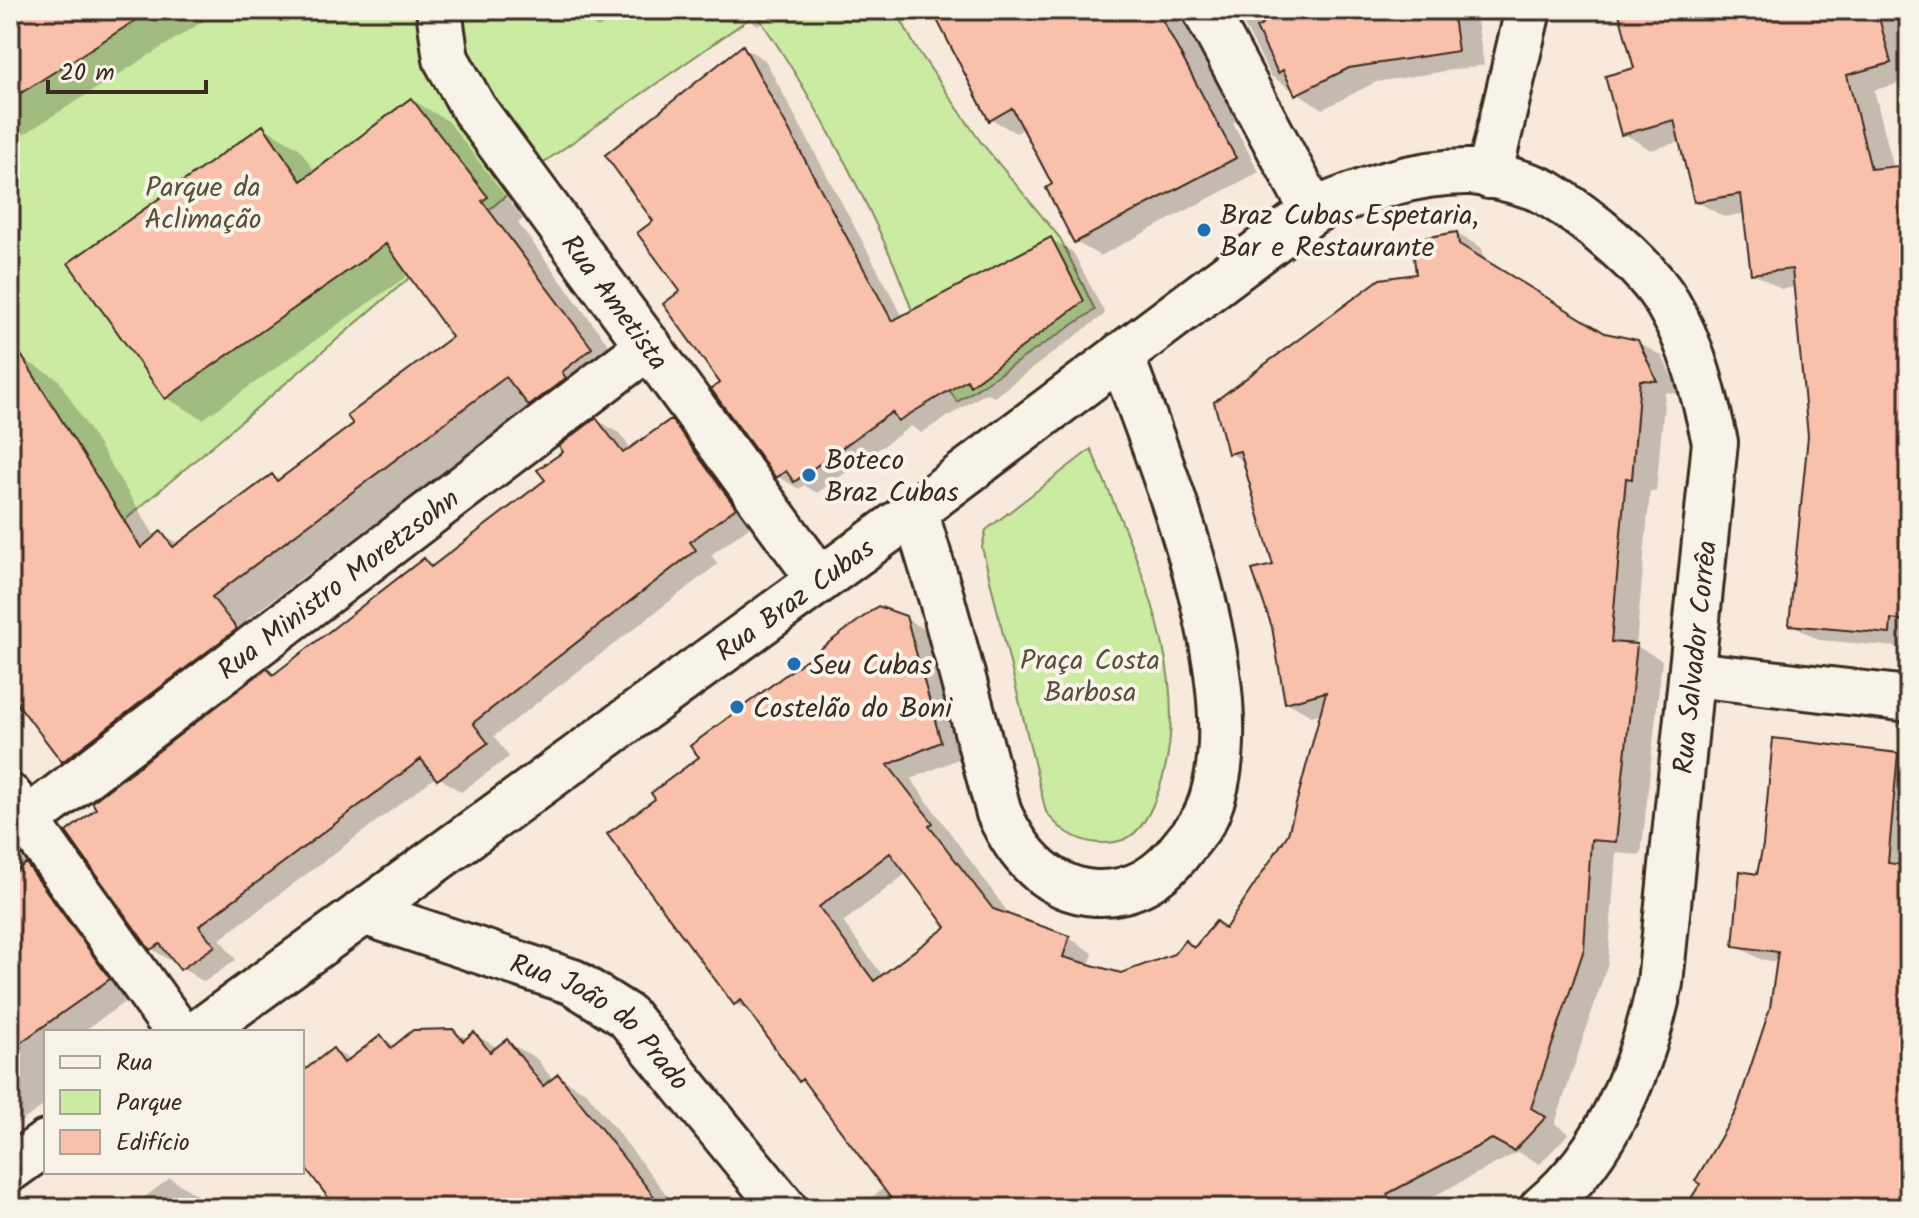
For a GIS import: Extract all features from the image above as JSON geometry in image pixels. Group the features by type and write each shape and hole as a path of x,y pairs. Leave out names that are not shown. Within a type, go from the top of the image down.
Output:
{"street":[{"name":"Rua Ametista","path":"439,10 446,59 456,81 820,580"},
{"path":"1205,10 1313,211"},
{"path":"1489,176 1528,10"},
{"name":"Rua Braz Cubas","path":"202,1030 915,511 1313,211 1376,185 1424,176 1474,172 1489,176"},
{"name":"Rua Salvador Corrêa","path":"1489,176 1545,192 1614,242 1668,302 1699,375 1715,442 1660,983 1653,1017 1628,1086 1598,1144 1559,1194 1542,1208"},
{"name":"Rua Ministro Moretzsohn","path":"18,809 649,346"},
{"path":"915,511 999,813 1011,839 1040,872 1074,891 1117,894 1153,879 1172,863 1207,815 1220,768 1222,718 1216,653 1205,609 1161,464 1121,355"},
{"path":"1692,674 1909,699"},
{"path":"18,809 177,1030"},
{"name":"Rua João do Prado","path":"363,912 573,982 627,1016 784,1208"},
{"path":"10,1169 44,1144"}],"green space":[{"name":"Parque da Aclimação","path":"10,10 896,10 915,46 980,141 1060,238 1095,310 957,402 929,351 865,201 813,104 756,14 550,158 10,618"},
{"name":"Praça Costa Barbosa","path":"1091,449 1143,577 1157,622 1167,667 1171,712 1168,757 1148,814 1129,837 1105,843 1076,837 1060,827 1046,812 982,547 986,530"}],"building":[{"path":"10,10 152,10 10,100"},
{"path":"932,10 1157,10 1236,158 1074,243 1046,188 1052,184 1012,108 989,121"},
{"path":"1254,10 1452,10 1458,51 1349,68 1295,95 1283,70 1278,73 1256,28 1262,25"},
{"path":"1618,10 1877,10 1891,63 1847,75 1871,169 1898,166 1900,177 1909,176 1909,621 1891,619 1890,634 1789,625 1808,436 1792,269 1751,274 1741,194 1694,202 1674,120 1621,135 1605,76 1634,68"},
{"path":"743,45 892,321 1051,237 1084,301 970,386 967,380 898,421 892,412 794,482 786,471 776,478 711,389 720,383 663,304 680,291 637,233 653,221 605,155"},
{"path":"411,98 488,197 482,201 592,348 562,372 566,378 529,406 506,377 212,597 237,629 62,762 10,694 10,337 141,548 161,531 173,547 272,474 277,481 353,424 347,416 452,337 386,244 165,399 68,263 263,125 301,181"},
{"path":"1457,232 1459,244 1605,333 1638,340 1657,381 1640,380 1632,479 1626,478 1611,642 1637,644 1616,842 1591,840 1584,949 1531,1108 1546,1117 1514,1151 1492,1139 1387,1194 1394,1208 898,1208 802,1079 799,1082 741,1000 734,1005 607,834 655,799 651,793 699,757 690,746 878,606 906,616 941,742 888,765 933,823 929,826 993,909 1070,936 1063,957 1121,973 1174,954 1185,940 1194,948 1216,921 1225,929 1288,834 1326,692 1285,703 1272,627 1252,570 1273,565 1240,451 1228,454 1214,402 1380,279 1416,274 1412,240","holes":["890,853 946,927 874,981 819,907"]},
{"path":"596,418 623,453 671,419 736,508 690,542 696,550 473,723 488,743 437,780 421,759 199,926 215,946 180,970 160,944 150,950 66,832 96,809 92,802 267,668 273,675 424,558 431,567 545,480 537,470 563,452 559,446"},
{"path":"1773,738 1898,753 1888,863 1909,866 1909,1208 1685,1208 1700,1184 1695,1181 1736,1111 1770,1008 1778,952 1733,946 1740,871 1757,874 1763,845"},
{"path":"26,863 110,979 10,1050 10,876"},
{"path":"453,1029 463,1041 474,1032 490,1052 507,1039 543,1086 558,1074 663,1208 336,1208 304,1166 304,1070 333,1048 344,1063 381,1035 391,1048 413,1030"}],"place":[{"name":"Braz Cubas Espetaria, Bar e Restaurante","path":"1204,230"},
{"name":"Boteco Braz Cubas","path":"809,475"},
{"name":"Seu Cubas","path":"794,664"},
{"name":"Costelão do Boni","path":"737,707"}]}
